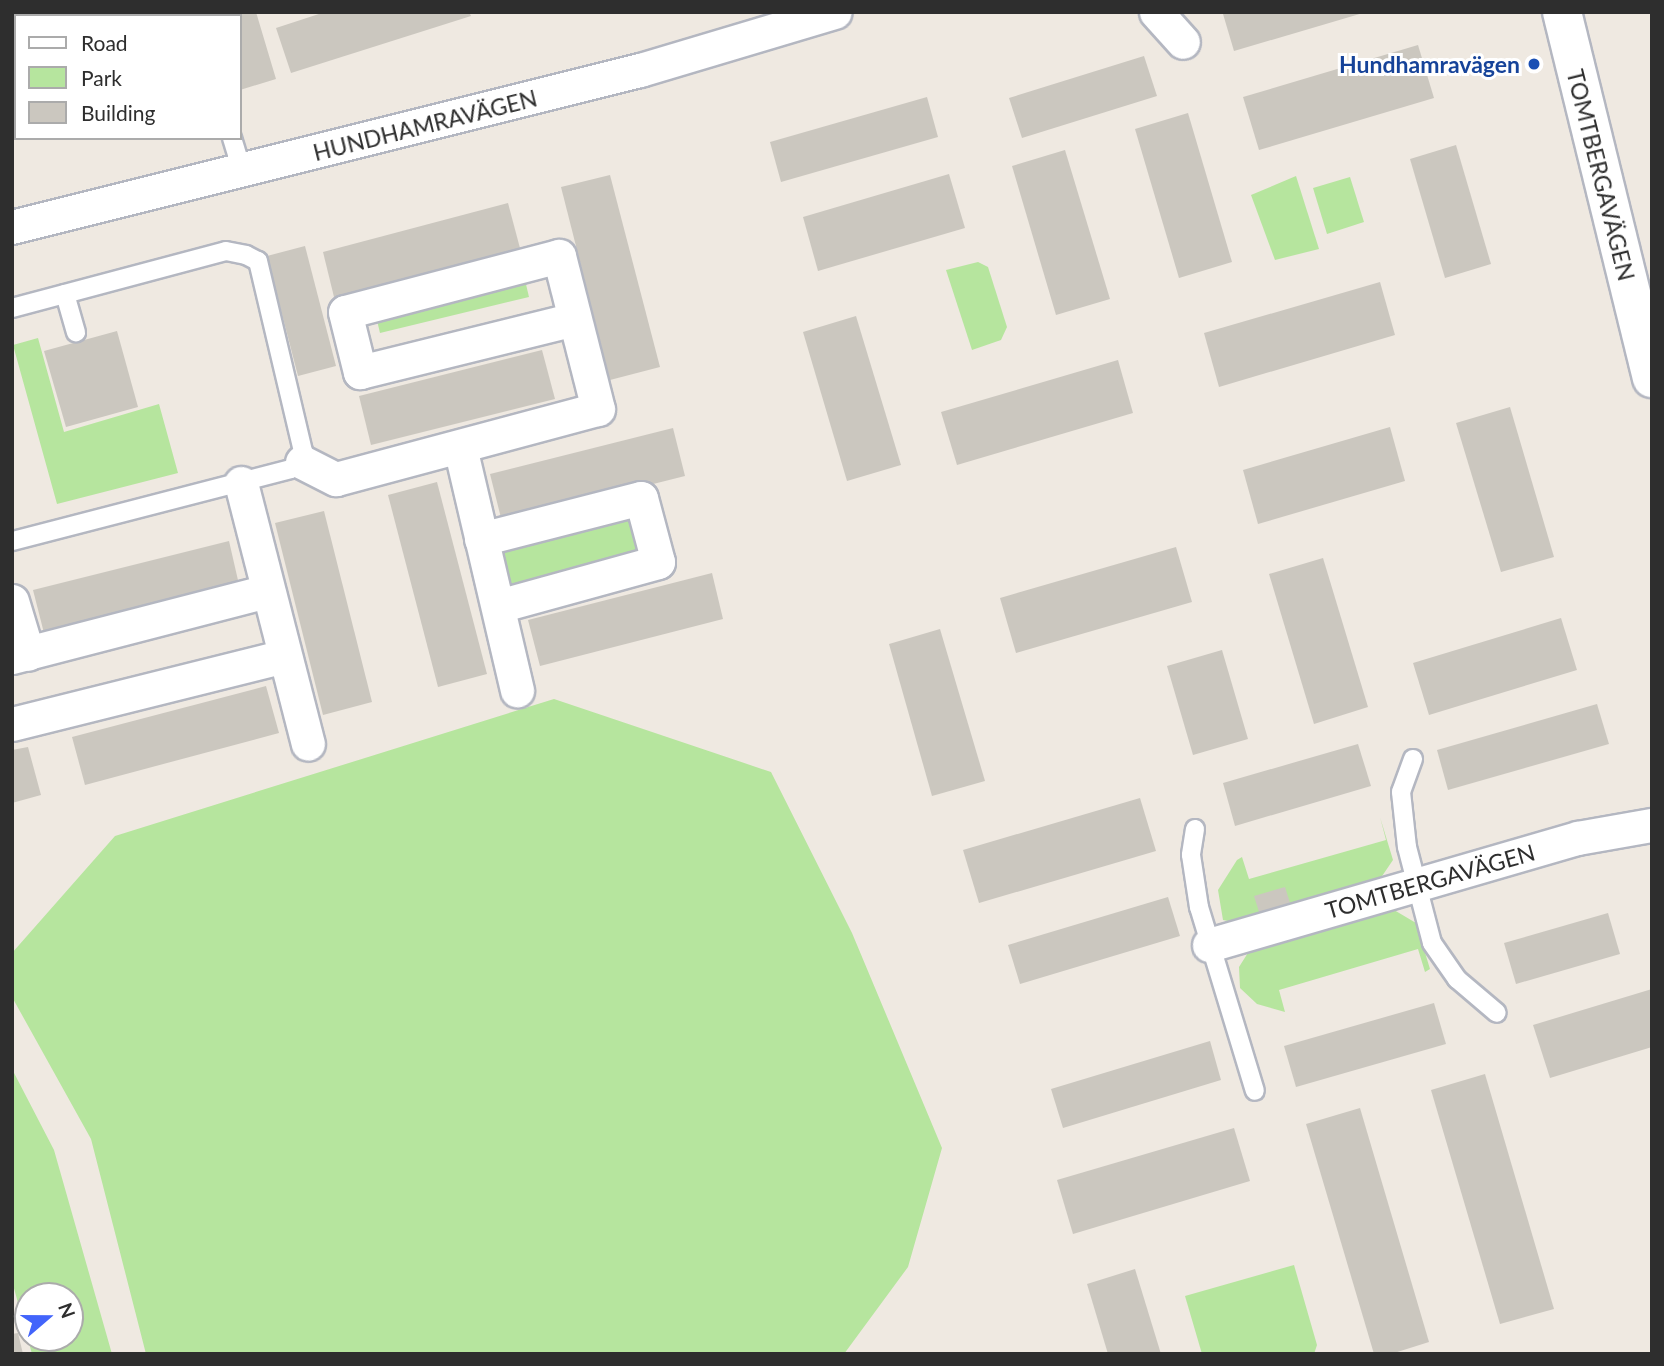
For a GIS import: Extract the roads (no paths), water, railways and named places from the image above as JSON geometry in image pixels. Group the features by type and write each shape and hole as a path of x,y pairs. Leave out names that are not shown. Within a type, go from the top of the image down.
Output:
{"street":[{"name":"HUNDHAMRAVÄGEN","path":"12,227 242,172 640,70 835,12"},
{"path":"1156,12 1183,42"},
{"name":"TOMTBERGAVÄGEN","path":"1562,12 1652,378"},
{"path":"302,462 336,479 598,409 559,256 345,312 360,372 574,319"},
{"path":"460,447 517,690"},
{"path":"241,483 308,744"},
{"path":"481,539 641,498 658,562 498,606"},
{"path":"12,601 20,656 268,591"},
{"path":"12,724 285,656"},
{"name":"TOMTBERGAVÄGEN","path":"1209,945 1577,838 1652,825"}],"lane":[{"path":"233,140 242,172"},
{"path":"12,308 226,251 258,261 302,462 241,483 12,541"},
{"path":"65,294 76,332"},
{"path":"1413,759 1401,792 1417,886 1432,943 1457,979 1497,1013"},
{"path":"1195,829 1191,855 1209,945 1255,1091"}],"place":[{"name":"Hundhamravägen","path":"1534,64"}]}
